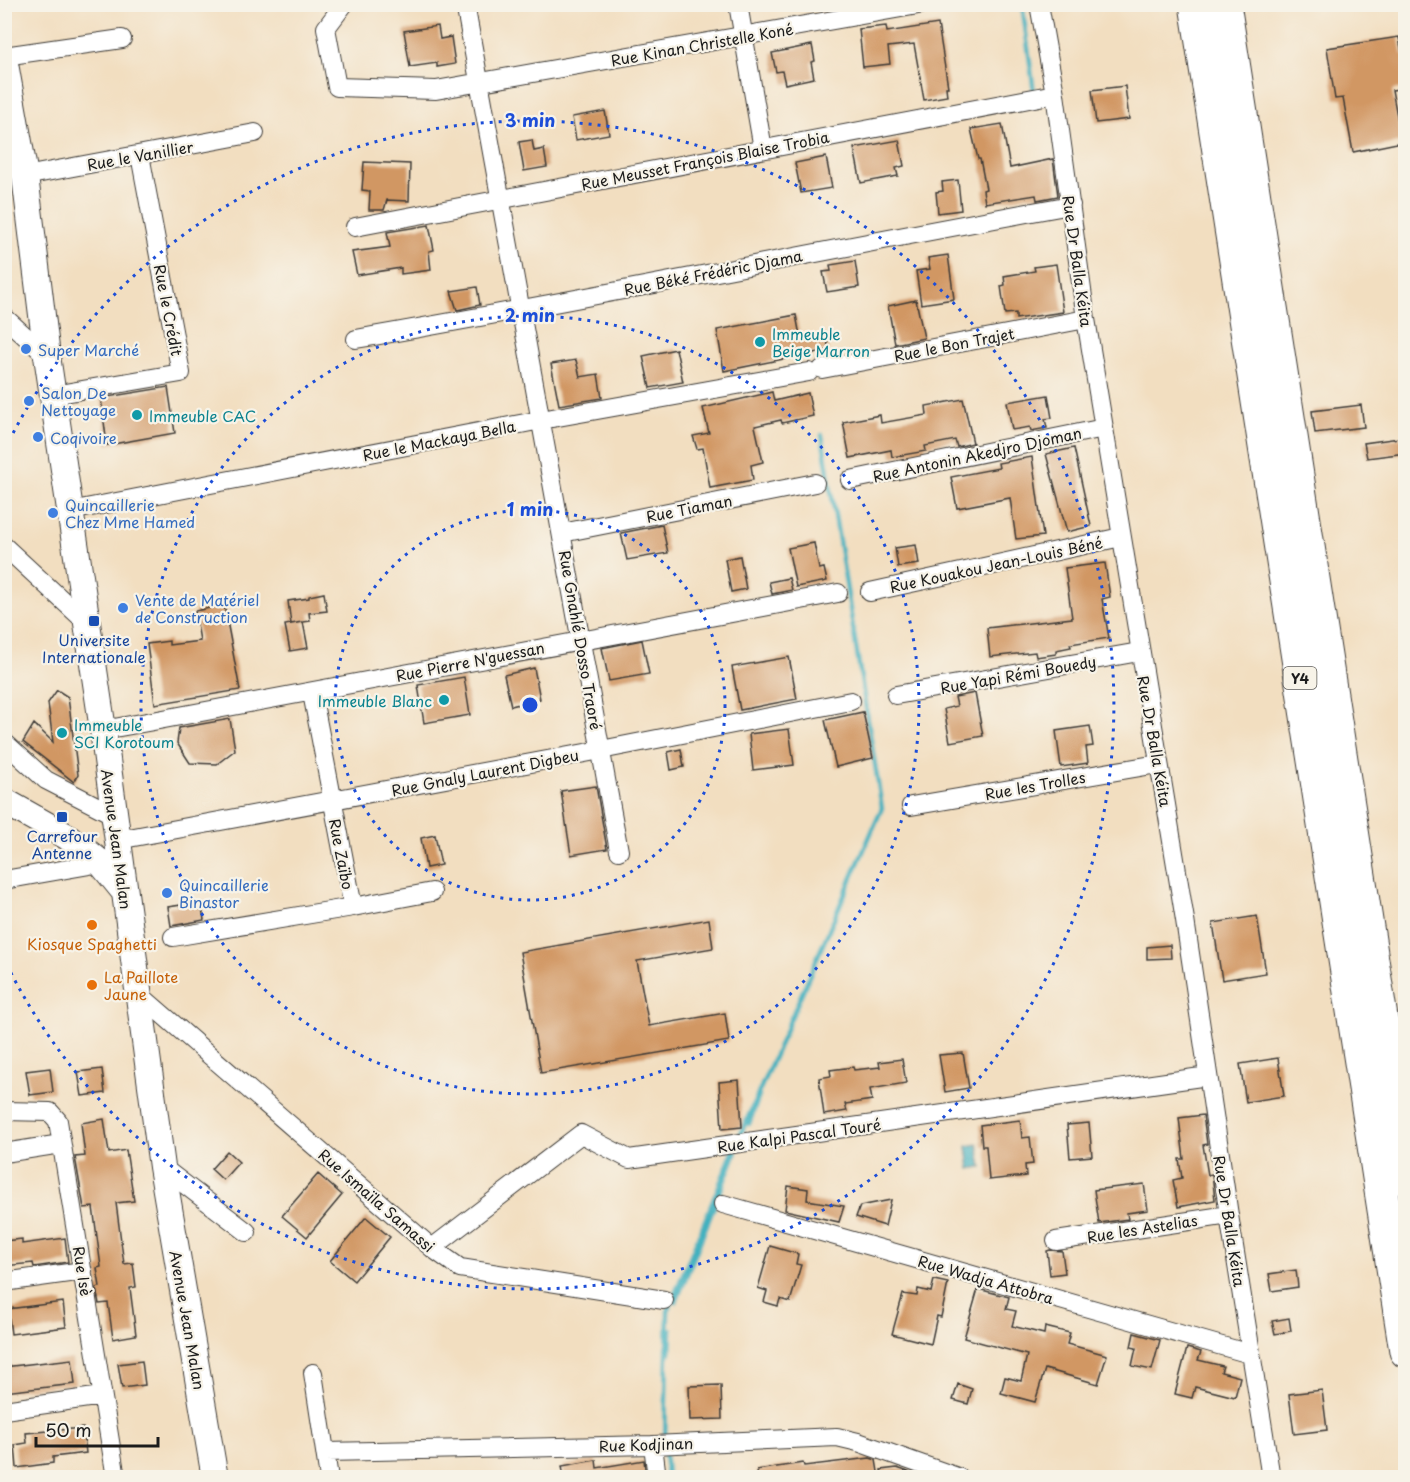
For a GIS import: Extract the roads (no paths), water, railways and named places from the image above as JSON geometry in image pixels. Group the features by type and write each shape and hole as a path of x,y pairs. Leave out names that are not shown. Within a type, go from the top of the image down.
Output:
{"highway":[{"name":"Y4","path":"1196,4 1406,1351"},
{"name":"Y4","path":"1224,4 1406,1179"}],"main road":[{"name":"Avenue Jean Malan","path":"4,57 25,176 53,395 103,730 162,1167 215,1478"},
{"path":"4,801 68,837 101,863 123,890"}],"street":[{"name":"Rue Kinan Christelle Koné","path":"344,4 326,28 337,87 436,90 744,38 924,4"},
{"name":"Rue Gnahlé Dosso Traoré","path":"465,4 619,851"},
{"path":"738,4 764,149"},
{"name":"Rue Dr Balla Kéita","path":"1038,4 1055,94 1086,319 1183,909 1250,1354 1271,1478"},
{"path":"4,57 122,39"},
{"name":"Rue Meusset François Blaise Trobia","path":"355,227 1055,94"},
{"name":"Rue le Vanillier","path":"25,176 255,133"},
{"name":"Rue le Crédit","path":"53,395 181,373 140,156"},
{"name":"Rue Béké Frédéric Djama","path":"356,339 522,311 787,258 1071,205"},
{"path":"4,317 48,356"},
{"name":"Rue le Bon Trajet","path":"815,370 1086,319"},
{"name":"Rue le Mackaya Bella","path":"70,511 541,420 815,370"},
{"name":"Rue Antonin Akedjro Djoman","path":"850,480 1104,428"},
{"name":"Rue Tiaman","path":"562,533 815,483"},
{"name":"Rue Kouakou Jean-Louis Béné","path":"870,592 1121,537"},
{"path":"4,546 87,623"},
{"name":"Rue Pierre N'guessan","path":"103,730 312,693 581,639 837,593"},
{"name":"Rue Yapi Rémi Bouedy","path":"896,695 1139,652"},
{"name":"Rue Zaïbo","path":"173,937 353,907 312,693"},
{"name":"Rue Gnaly Laurent Digbeu","path":"118,840 851,701"},
{"path":"4,742 46,780 114,815"},
{"name":"Rue les Trolles","path":"911,806 1158,764"},
{"path":"4,880 101,863"},
{"path":"353,907 432,892"},
{"name":"Rue Ismaïla Samassi","path":"140,995 432,1248 460,1268 664,1300"},
{"name":"Rue Kalpi Pascal Touré","path":"432,1248 581,1134 629,1159 1208,1076"},
{"name":"Rue Isè","path":"4,1111 50,1112 57,1121 116,1478"},
{"path":"4,1153 61,1144"},
{"path":"162,1167 247,1232"},
{"name":"Rue Wadja Attobra","path":"723,1204 1250,1354"},
{"name":"Rue les Astelias","path":"1056,1241 1229,1215"},
{"path":"4,1282 83,1271"},
{"path":"314,1373 329,1478"},
{"path":"4,1410 102,1396"},
{"name":"Rue Kodjinan","path":"326,1452 653,1445 837,1437 858,1442 960,1478"},
{"path":"653,1445 657,1478"}],"water":[{"path":"978,1144 982,1167 970,1169 967,1146"}],"waterway":[{"path":"1022,4 1034,92"},
{"path":"739,1138 882,808 822,435"},
{"path":"749,1124 759,1096"},
{"path":"665,1439 668,1311 734,1149"},
{"path":"676,1302 736,1152"},
{"path":"670,1353 671,1330"},
{"path":"665,1447 667,1478"}],"place":[{"name":"Immeuble Beige Marron","path":"760,342"},
{"name":"Super Marché","path":"26,349"},
{"name":"Salon De Nettoyage","path":"29,401"},
{"name":"Immeuble CAC","path":"137,415"},
{"name":"Coqivoire","path":"38,437"},
{"name":"Quincaillerie Chez Mme Hamed","path":"53,513"},
{"name":"Vente de Matériel de Construction","path":"123,608"},
{"name":"Universite Internationale","path":"94,621"},
{"name":"Immeuble Blanc","path":"444,700"},
{"name":"Immeuble SCI Korotoum","path":"62,733"},
{"name":"Carrefour Antenne","path":"62,817"},
{"name":"Quincaillerie Binastor","path":"167,893"},
{"name":"Kiosque Spaghetti","path":"92,925"},
{"name":"La Paillote Jaune","path":"92,985"}]}
